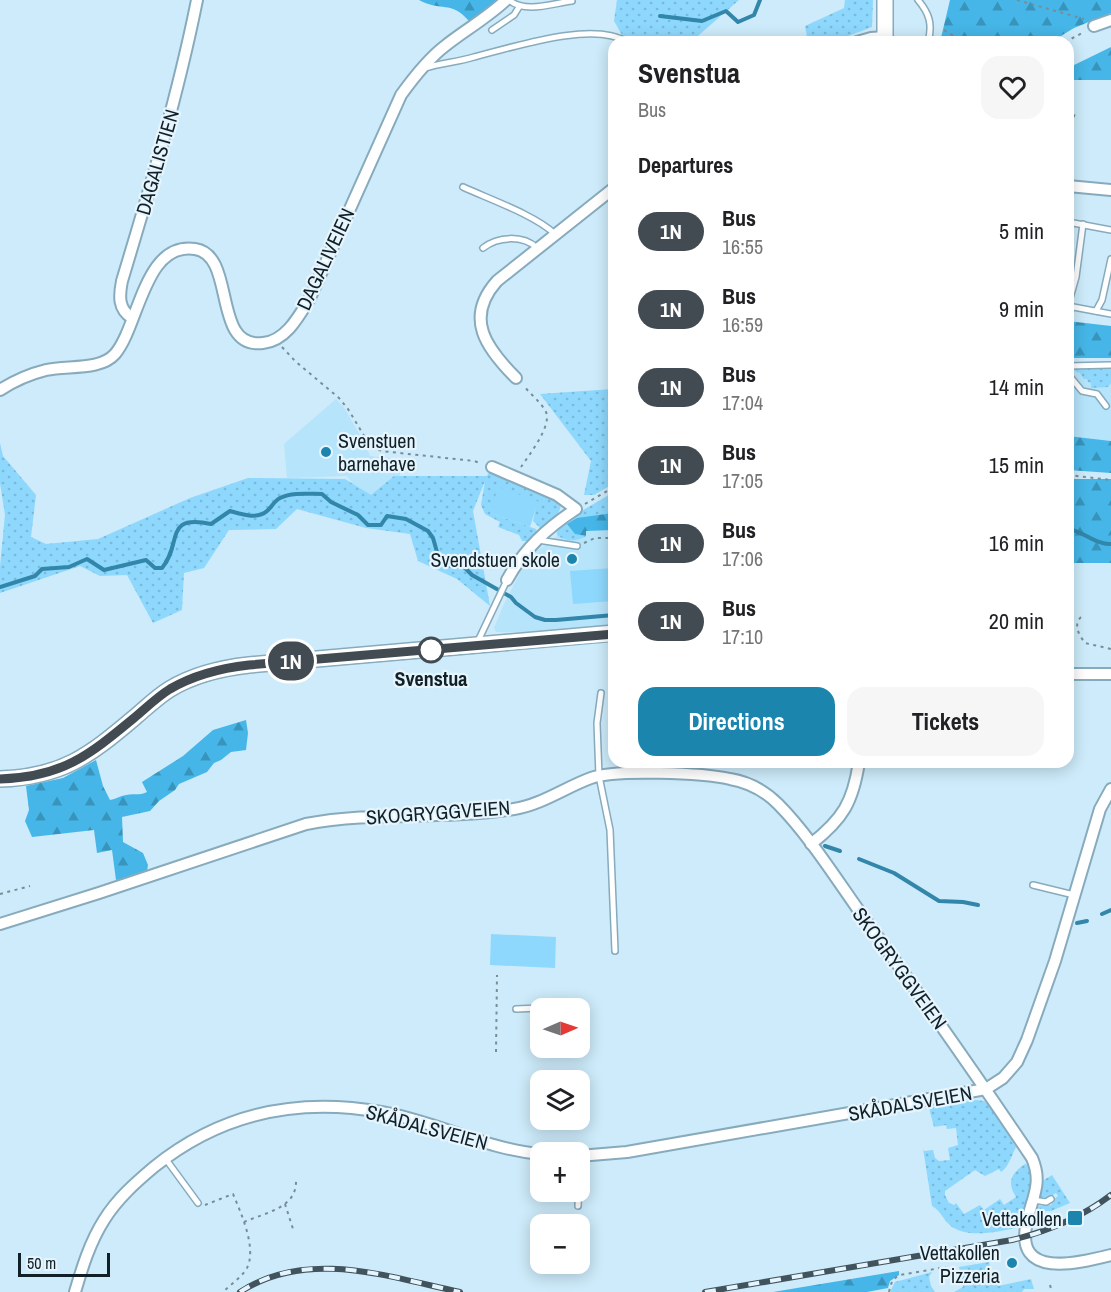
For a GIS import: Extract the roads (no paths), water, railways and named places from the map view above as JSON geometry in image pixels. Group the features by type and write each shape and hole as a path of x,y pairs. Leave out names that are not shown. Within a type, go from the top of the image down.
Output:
{"main road":[{"path":"885,0 885,36"},
{"path":"0,779 42,774 81,760 169,690 185,681 212,672 249,665 608,634"}],"street":[{"name":"DAGALISTIEN","path":"132,318 126,314 121,305 122,281 168,124 197,0"},
{"name":"DAGALIVEIEN","path":"132,318 150,278 164,258 176,250 196,249 208,256 216,268 231,323 239,336 258,344 277,339 291,326 310,297 394,107 420,70 444,47 508,0"},
{"path":"1094,26 1111,20"},
{"path":"1074,187 1111,190"},
{"path":"516,378 497,358 486,341 481,323 481,305 485,296 497,281 537,248 608,195"},
{"path":"0,390 26,376 46,370 99,364 107,361 122,343 132,318"},
{"path":"492,467 557,495 576,509 537,539 521,556 507,580"},
{"path":"1074,674 1111,674"},
{"path":"811,844 841,817 855,786 858,768"},
{"name":"SKOGRYGGVEIEN","path":"0,924 306,824 333,819 427,816 515,809 599,776 669,774 724,777 753,786 779,805 811,844 986,1089 1032,1158 1038,1178 1026,1223 1026,1237 1030,1253 1041,1263 1050,1264 1086,1261 1111,1255"},
{"name":"SKÅDALSVEIEN","path":"590,1155 627,1152 986,1089 1003,1078 1017,1062 1055,961 1100,809 1111,789"},
{"name":"SKÅDALSVEIEN","path":"75,1292 93,1240 103,1221 127,1191 165,1158 188,1142 246,1118 281,1109 342,1106 388,1113 505,1148 530,1152"}],"lane":[{"path":"508,0 519,7 572,1"},
{"path":"918,0 929,14 931,26 929,36"},
{"path":"492,30 514,15 519,7"},
{"path":"420,70 515,45 571,35 612,36"},
{"path":"463,187 528,217 555,234"},
{"path":"1074,223 1111,230"},
{"path":"1074,284 1083,224"},
{"path":"483,248 500,239 525,241 537,248"},
{"path":"1096,311 1102,300 1111,259"},
{"path":"1074,307 1111,314"},
{"path":"1074,366 1111,365"},
{"path":"1074,381 1082,391 1097,394 1106,406"},
{"path":"537,539 577,546"},
{"path":"476,646 507,580"},
{"path":"601,693 597,723 599,776 610,830 615,951"},
{"path":"669,768 669,774"},
{"path":"1033,885 1074,895"},
{"path":"516,1009 530,1008"},
{"path":"165,1158 198,1203"},
{"path":"1033,1200 1046,1202 1051,1199"},
{"path":"578,1202 578,1206"}],"waterway":[{"path":"660,16 702,21 726,11 738,22 754,15 760,0"},
{"path":"0,587 35,576 42,569 69,567 87,559 104,570 146,560 155,568 162,568 168,559 176,533 186,523 211,524 230,511 249,516 259,515 285,496 322,494 331,502 358,515 368,525 381,525 387,516 406,519 428,531 433,538 439,559 445,565 464,567 472,575 511,597 535,617 556,620 608,616"},
{"path":"1074,531 1105,544 1111,544"},
{"path":"825,846 840,851"},
{"path":"859,859 894,873 939,901 978,905"},
{"path":"1102,914 1111,910"},
{"path":"1077,923 1087,921"}],"railway":[{"path":"705,1292 1012,1240 1064,1223 1111,1195"},
{"path":"240,1292 266,1279 293,1271 321,1269 377,1274 460,1292"}],"place":[{"name":"Svenstuen barnehave","path":"326,452"},
{"name":"Svendstuen skole","path":"572,559"},
{"name":"Svenstua","path":"431,650"},
{"name":"Vettakollen","path":"1075,1218"},
{"name":"Vettakollen Pizzeria","path":"1012,1263"}]}
